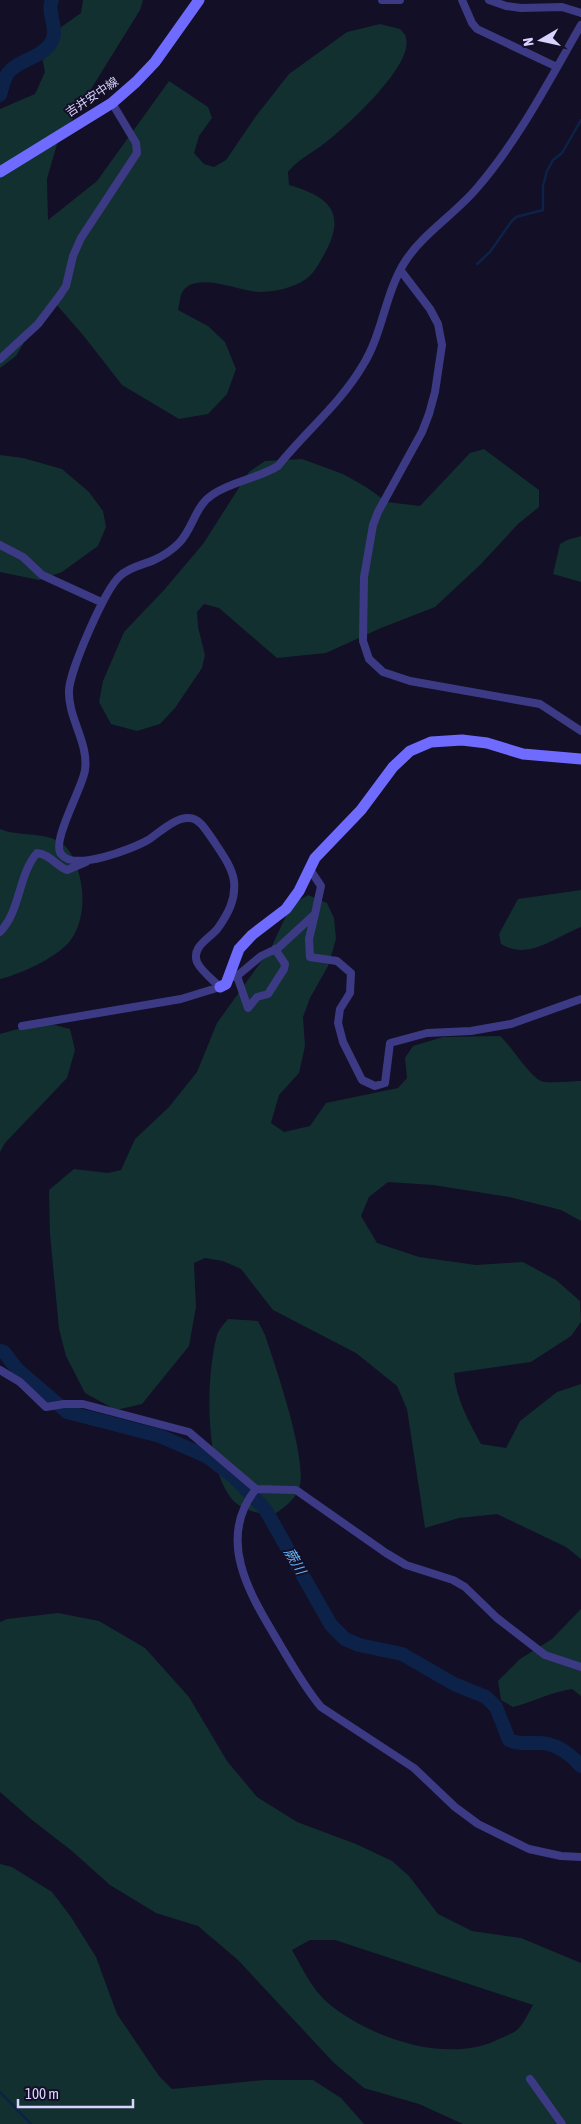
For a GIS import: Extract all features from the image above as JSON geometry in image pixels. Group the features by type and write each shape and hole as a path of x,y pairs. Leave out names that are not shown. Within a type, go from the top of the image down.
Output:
{"street":[{"name":"吉井安中線","path":"1,171 112,103 155,62 199,0"},
{"path":"382,0 400,0"},
{"path":"462,0 472,23 477,29 557,67"},
{"path":"489,0 514,7 562,7 581,14"},
{"path":"91,860 74,861 67,859 60,853 58,846 66,819 84,778 86,768 70,701 70,681 101,602 120,576 131,569 156,559 181,540 199,507 210,496 227,486 267,473 278,466 340,397 363,366 375,342 392,289 405,261 426,236 477,188 504,153 581,26"},
{"path":"0,358 38,324 66,286 73,256 81,238 137,152 136,142 112,103"},
{"path":"401,271 430,309 438,324 442,345 435,392 426,423 378,512 373,525 364,577 363,641 369,659 383,672 410,681 540,704 581,731"},
{"path":"0,545 22,558 42,575 101,602"},
{"path":"275,949 285,964 284,969 268,994 257,997 248,1008 233,976 239,949 252,934 286,909 299,891 315,858 361,810 400,759 419,746 442,741 476,741 523,754 581,760"},
{"path":"0,932 9,922 28,868 37,853 45,853 61,868 67,870 91,860 131,849 179,820 188,818 197,820 214,842 230,869 234,880 233,902 217,930 198,949 196,957 198,963 220,987"},
{"path":"309,868 321,886 309,939 310,957 337,961 350,973 350,993 340,1009 338,1023 343,1042 362,1080 375,1086 385,1083 390,1043 427,1033 470,1031 511,1024 581,1000"},
{"path":"22,1026 181,999 220,987 261,956 275,949 315,914"},
{"path":"0,1370 20,1382 46,1407 64,1404 83,1404 189,1432 256,1489 296,1490 406,1565 453,1580 465,1587 497,1618 545,1655 581,1667"},
{"path":"256,1489 245,1502 240,1515 237,1540 242,1574 266,1621 312,1697 321,1707 414,1768 455,1807 478,1824 529,1849 562,1856 581,1857"},
{"path":"530,2079 562,2124"}],"green space":[{"path":"83,0 143,0 140,10 57,144 47,179 48,220 97,181 169,81 208,107 212,118 199,136 194,153 204,164 214,167 226,160 256,116 289,74 347,32 380,24 400,29 406,37 406,50 388,81 344,127 288,172 289,185 314,194 323,200 330,207 334,215 332,237 318,266 312,273 295,285 277,290 259,292 205,282 195,283 186,287 181,295 178,310 208,326 225,342 236,369 227,394 208,414 179,419 122,385 55,303 45,308 16,356 0,368 0,109 35,94 45,72 42,57 56,46 57,30 81,13"},
{"path":"484,449 539,490 539,507 518,524 480,565 435,607 381,628 326,653 277,658 219,608 204,604 197,612 198,627 205,655 202,668 175,708 160,724 137,731 111,724 99,702 103,681 124,632 164,590 203,544 249,472 265,461 302,459 343,474 387,502 420,506 470,453"},
{"path":"0,455 23,458 62,469 89,492 103,511 106,527 98,546 62,572 39,580 0,572"},
{"path":"581,536 581,582 553,574 560,544"},
{"path":"0,829 14,833 45,836 64,845 72,856 81,882 82,909 75,934 64,947 38,964 0,979"},
{"path":"581,890 581,927 531,949 511,949 501,944 499,934 518,899"},
{"path":"308,895 327,903 334,918 336,939 328,966 310,998 303,1017 305,1046 299,1073 279,1095 271,1123 284,1132 310,1126 326,1103 398,1088 407,1078 405,1058 413,1046 443,1037 500,1036 531,1073 541,1081 581,1081 581,1221 561,1210 509,1197 433,1185 388,1182 369,1197 361,1216 377,1243 419,1257 476,1265 523,1262 556,1280 580,1301 581,1322 571,1336 531,1362 454,1373 460,1401 481,1444 506,1448 520,1421 557,1392 581,1384 581,1559 566,1547 497,1514 459,1518 425,1528 407,1409 397,1386 356,1353 273,1310 241,1269 223,1261 205,1258 194,1263 196,1307 189,1346 142,1404 116,1410 85,1393 66,1356 59,1329 50,1234 49,1190 74,1169 108,1173 121,1170 135,1139 169,1107 197,1072 217,1023 271,948 291,905"},
{"path":"55,1025 70,1029 75,1050 67,1078 5,1143 0,1152 0,1034 29,1026"},
{"path":"228,1319 258,1321 265,1335 290,1413 299,1458 301,1476 299,1489 284,1508 272,1516 250,1510 235,1502 222,1483 216,1464 212,1442 209,1395 213,1352 217,1335"},
{"path":"581,1609 581,1696 572,1689 557,1692 513,1707 501,1700 498,1681 520,1659 552,1639"},
{"path":"58,1613 99,1621 145,1648 189,1697 227,1761 257,1797 297,1822 356,1844 392,1861 409,1876 438,1914 472,1931 521,1938 581,1963 581,2124 463,2124 419,2104 364,2088 334,2063 238,1960 198,1926 156,1913 110,1885 0,1792 0,1622 7,1619","holes":["310,1940 335,1940 533,2005 517,2030 479,2046 457,2049 434,2048 410,2044 387,2037 345,2016 328,2003 312,1985 292,1950"]},
{"path":"0,1864 12,1867 52,1892 71,1917 96,1957 117,2014 159,2076 172,2089 265,2080 313,2080 341,2098 364,2124 0,2124"}],"waterway":[{"path":"0,95 8,73 18,64 43,51 52,41 54,36 50,10 52,0"},
{"path":"477,264 490,252 516,217 543,210 543,186 547,171 553,160 562,153 581,120"},
{"name":"蕨川","path":"0,1351 4,1352 17,1369 67,1412 160,1436 206,1456 234,1477 265,1509 331,1625 345,1639 359,1645 402,1654 454,1684 486,1697 496,1707 509,1740 519,1743 553,1745 566,1752 581,1766"},
{"path":"0,2092 31,2124"}]}
